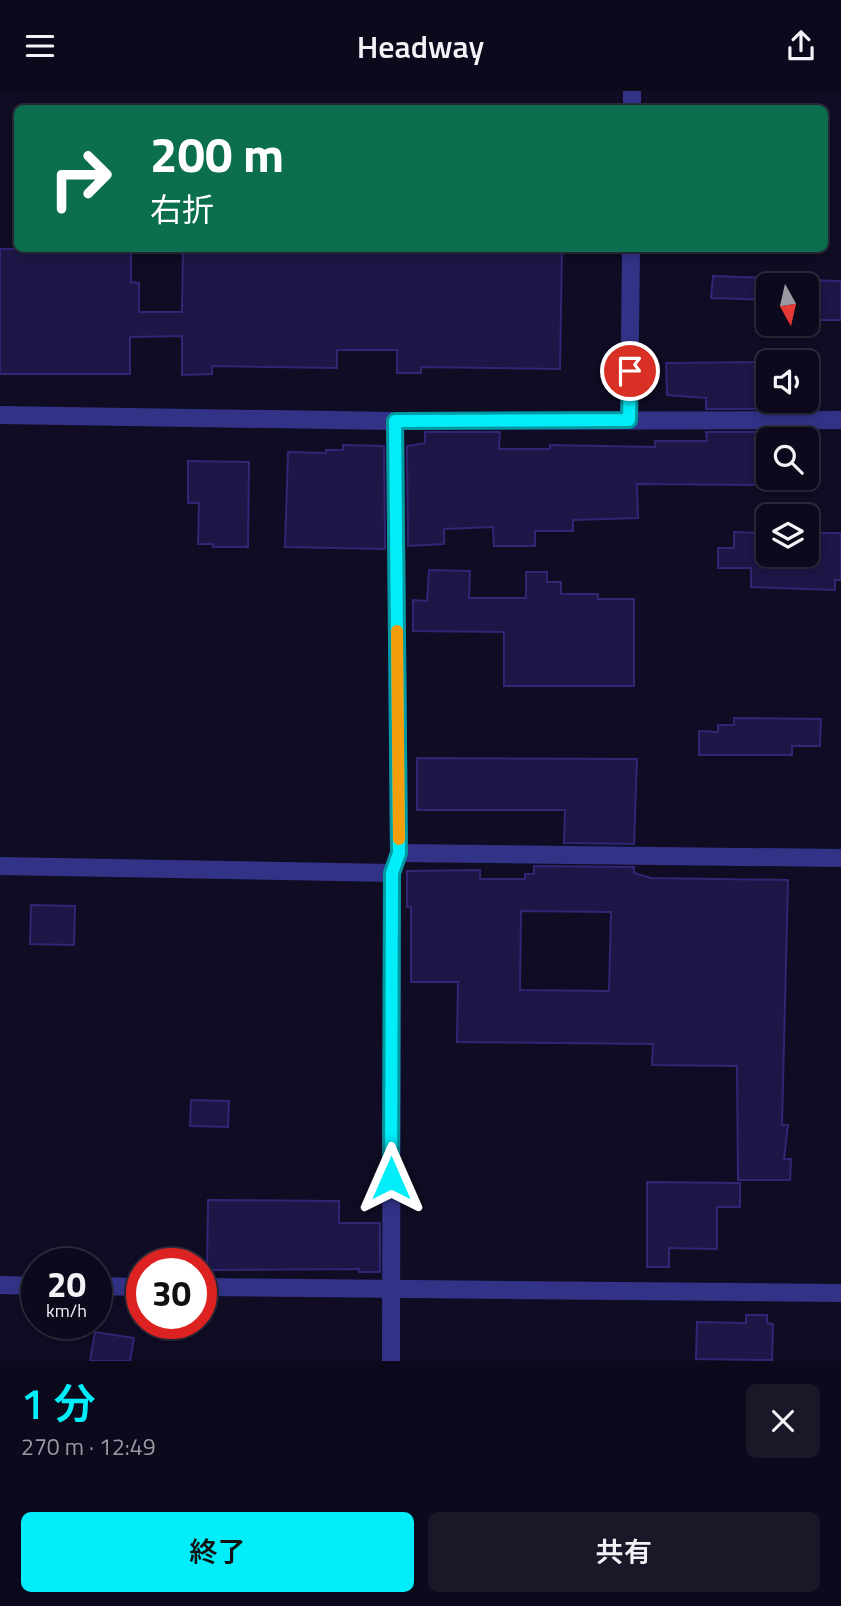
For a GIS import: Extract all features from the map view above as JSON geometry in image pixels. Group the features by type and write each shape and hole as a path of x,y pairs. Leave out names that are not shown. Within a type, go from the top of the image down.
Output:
{"street":[{"path":"629,420 631,252"},
{"path":"0,415 395,421 841,420"},
{"path":"391,1361 392,873 399,853 395,421"},
{"path":"399,853 841,858"},
{"path":"0,866 392,873"},
{"path":"0,1285 21,1286"},
{"path":"217,1287 841,1293"}],"building":[{"path":"0,249 14,249 14,252 131,252 131,282 139,283 139,312 182,312 183,252 562,252 560,369 421,367 421,373 397,373 397,350 337,350 337,368 212,366 212,374 182,375 182,336 130,337 130,374 0,374"},
{"path":"713,276 756,278 756,300 711,298"},
{"path":"819,280 841,281 841,320 819,320"},
{"path":"756,362 756,409 706,409 706,398 667,395 666,363"},
{"path":"425,432 500,432 499,449 550,449 550,445 655,447 655,441 707,441 706,432 756,432 756,485 637,484 638,518 573,520 573,531 535,531 535,546 494,546 493,527 444,529 444,544 408,546 407,446 425,443"},
{"path":"343,445 384,446 385,549 285,547 288,452 326,453 326,450 343,450"},
{"path":"188,461 249,462 248,547 198,544 199,503 188,503"},
{"path":"734,532 756,533 756,567 819,567 819,533 841,533 841,580 835,580 835,590 751,587 751,568 718,568 718,548 734,548"},
{"path":"429,570 470,571 469,598 526,598 526,572 547,572 547,582 561,582 561,594 598,594 598,599 634,599 634,686 504,686 504,632 413,631 413,600 427,601"},
{"path":"734,718 821,719 820,746 792,746 792,755 699,755 699,731 718,732 718,725 734,725"},
{"path":"417,758 637,759 634,844 564,843 565,810 417,810"},
{"path":"534,866 634,867 634,873 651,878 788,880 782,1125 788,1125 784,1159 791,1159 790,1180 738,1180 737,1066 652,1065 653,1044 457,1042 458,982 411,982 411,907 407,907 407,871 480,870 480,879 525,879 525,874 534,874","holes":["521,911 611,912 609,991 520,990"]},
{"path":"31,905 75,906 74,945 30,944"},
{"path":"191,1100 229,1101 228,1127 190,1126"},
{"path":"647,1182 740,1183 740,1207 717,1207 717,1249 669,1248 669,1267 647,1267"},
{"path":"208,1200 339,1201 339,1223 380,1223 380,1272 359,1272 359,1269 217,1270 217,1248 207,1248"},
{"path":"746,1315 767,1315 767,1323 773,1324 772,1360 696,1359 697,1322 746,1323"},
{"path":"112,1335 134,1339 130,1361 90,1361 94,1339 112,1339"}],"slow traffic":[{"path":"397,631 399,839"}],"route":[{"path":"391,1178 392,873 399,853 395,421 629,420 630,371"}]}
